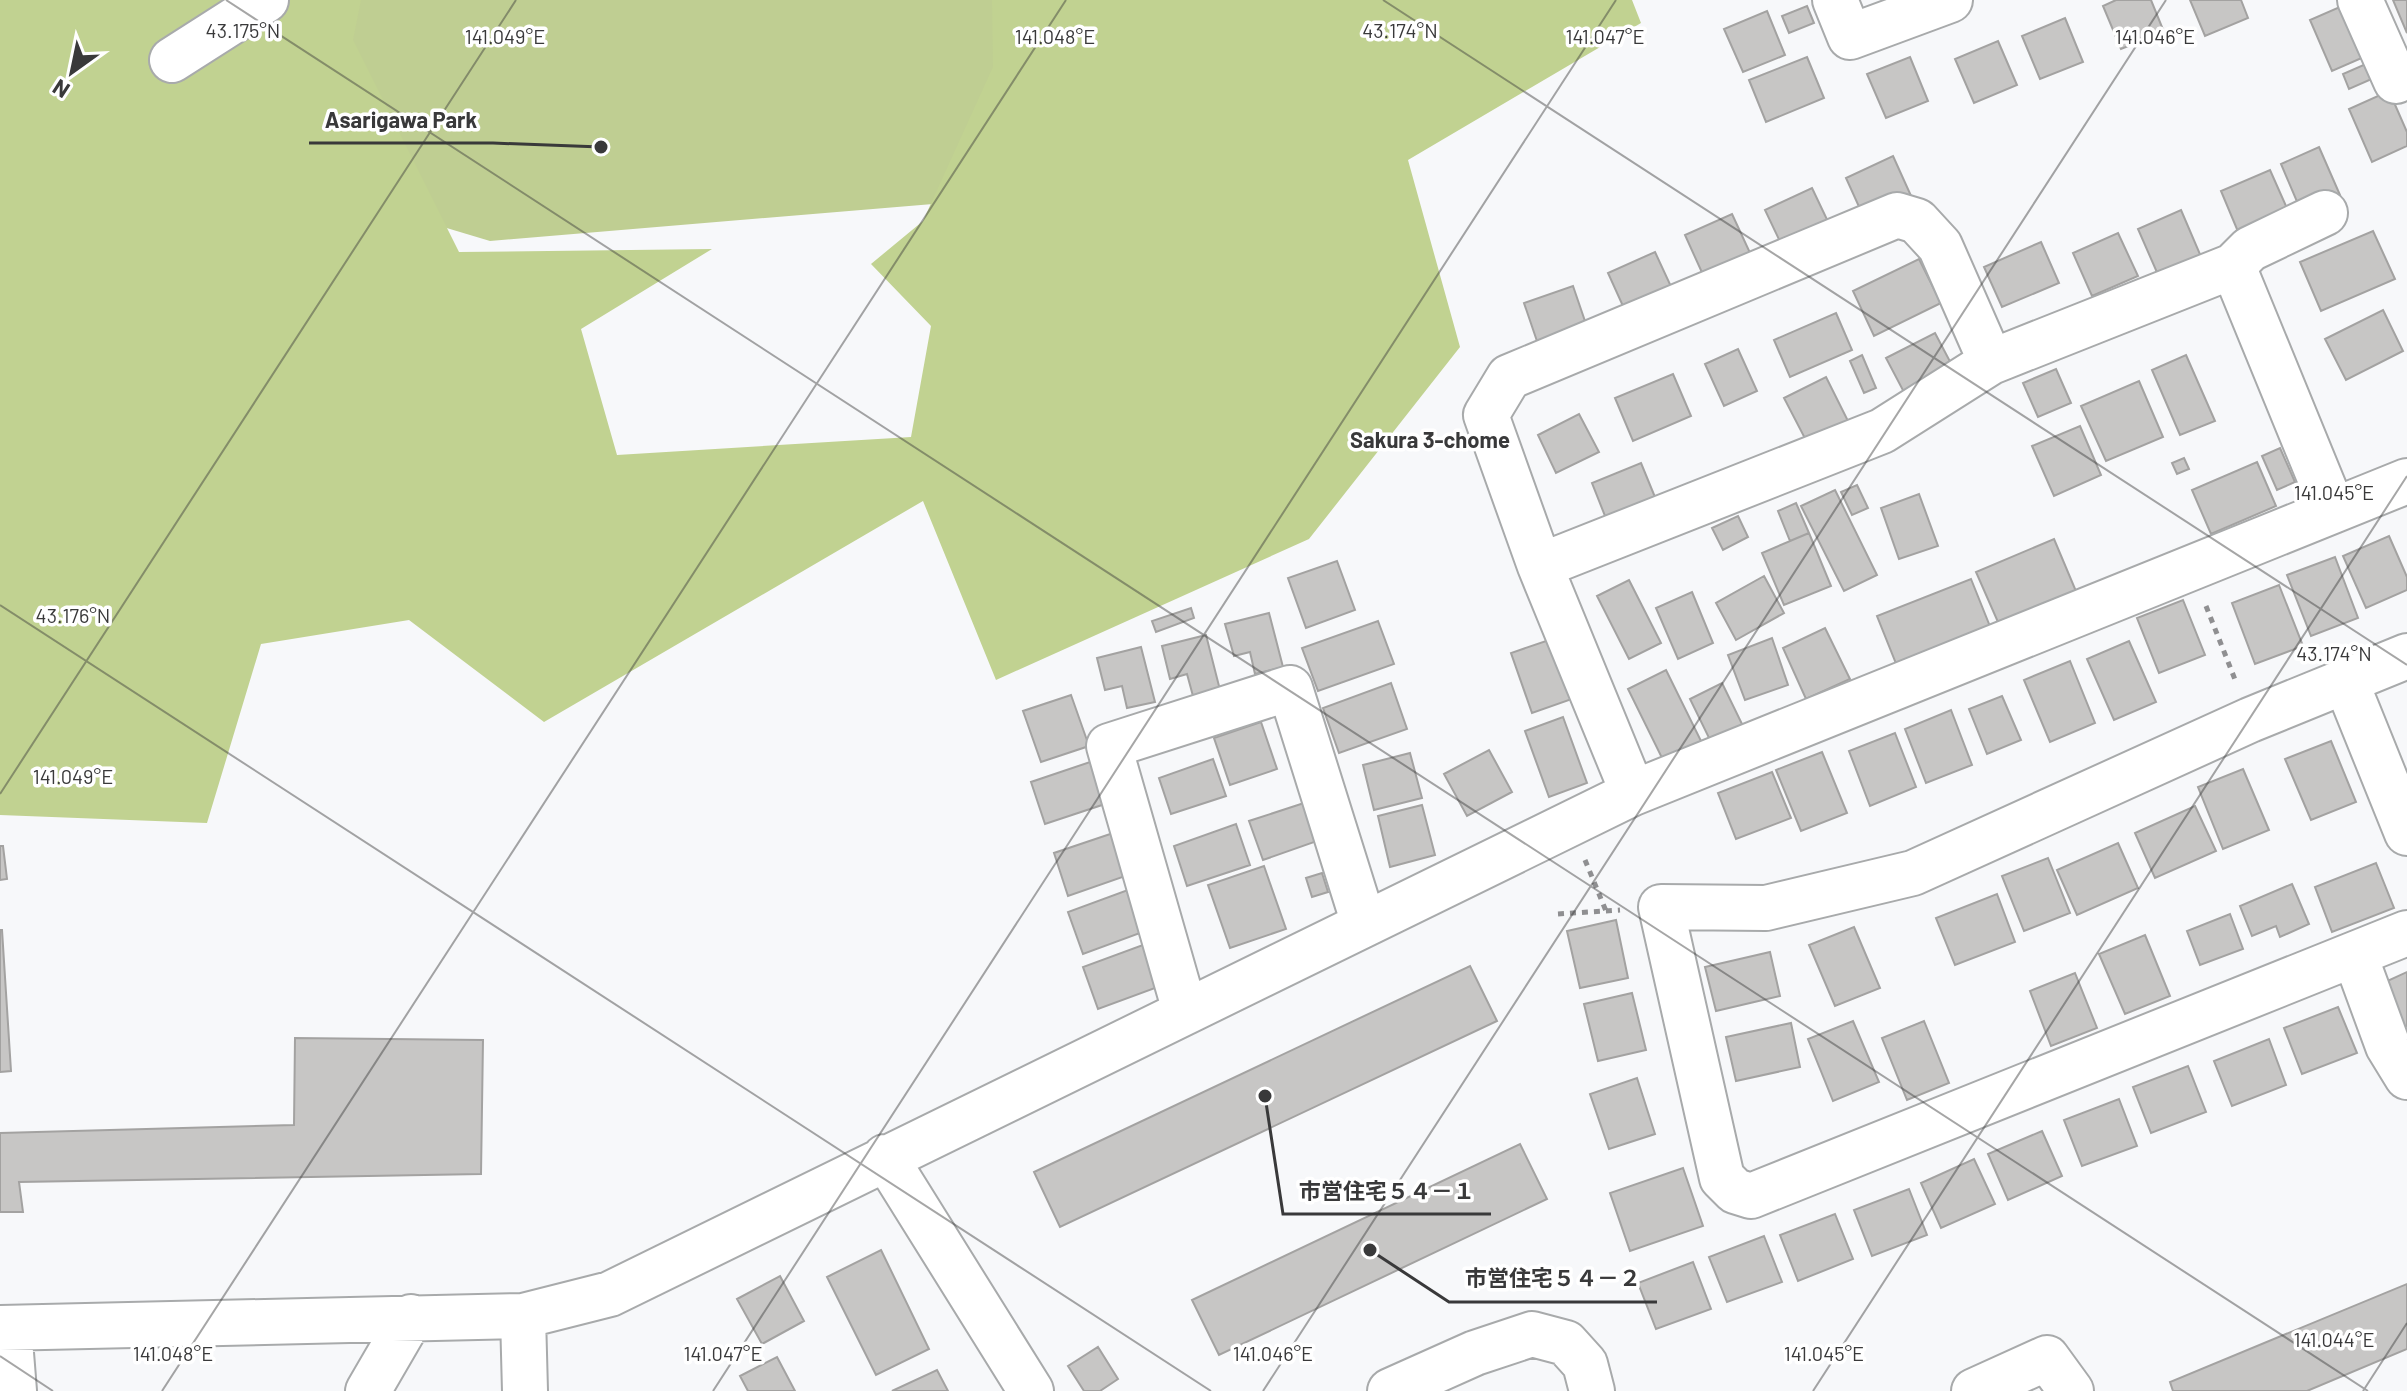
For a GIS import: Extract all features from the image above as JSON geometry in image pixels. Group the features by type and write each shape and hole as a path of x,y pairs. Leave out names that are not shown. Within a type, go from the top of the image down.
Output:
{"street":[{"path":"172,60 266,0"},
{"path":"1835,0 1850,37 1950,0"},
{"path":"2360,0 2396,81"},
{"path":"1540,566 1882,431 1991,362 2233,266 2250,249 2325,213"},
{"path":"1633,793 1540,566 1486,415 1509,377 1897,215 1917,221 1940,246 1991,362"},
{"path":"2233,266 2333,510"},
{"path":"14,1391 5,1328 523,1316 610,1294 1633,793 2407,481"},
{"path":"2407,656 2250,720 1913,873 1766,908 1661,907 1722,1178 1735,1191 1751,1196 2407,933"},
{"path":"2346,682 2407,833"},
{"path":"1185,1011 1109,746 1290,688 1364,924"},
{"path":"2355,956 2388,1046 2407,1077"},
{"path":"885,1157 1031,1391"},
{"path":"523,1316 525,1391"},
{"path":"368,1391 411,1317"},
{"path":"1390,1391 1475,1353 1532,1334 1566,1343 1585,1364 1592,1391"},
{"path":"1974,1391 2047,1358 2071,1391"}],"path":[{"path":"2191,567 2250,720"},
{"path":"1569,824 1606,911"},
{"path":"1558,914 1661,907"}],"green space":[{"path":"0,0 361,0 353,40 459,252 712,249 581,329 617,455 911,437 931,326 871,264 923,221 993,67 992,0 1632,0 1641,23 1408,160 1460,347 1309,539 996,680 923,501 544,722 409,620 261,644 207,823 0,815"},
{"path":"127,0 1123,0 993,199 490,241 0,94 0,56"}],"building":[{"path":"2116,0 2151,0 2164,32 2121,49 2103,6"},
{"path":"2190,0 2241,0 2248,18 2205,36"},
{"path":"2393,0 2407,0 2407,33"},
{"path":"1807,6 1814,23 1789,33 1782,16"},
{"path":"2342,6 2364,57 2332,71 2310,20"},
{"path":"1767,11 1785,55 1743,72 1724,29"},
{"path":"2065,18 2083,62 2040,79 2022,36"},
{"path":"1998,41 2017,85 1974,103 1955,59"},
{"path":"1807,57 1824,98 1766,122 1749,80"},
{"path":"1910,57 1928,101 1886,118 1867,74"},
{"path":"2368,63 2374,78 2349,89 2343,74"},
{"path":"2389,91 2407,132 2407,146 2372,162 2349,109"},
{"path":"2319,147 2340,195 2301,211 2281,164"},
{"path":"1893,156 1912,198 1865,220 1846,178"},
{"path":"2270,170 2294,224 2244,246 2221,191"},
{"path":"1812,188 1832,230 1785,252 1765,210"},
{"path":"2181,210 2202,259 2159,277 2138,229"},
{"path":"1732,214 1751,255 1704,277 1685,235"},
{"path":"2373,231 2395,279 2321,311 2300,262"},
{"path":"2118,233 2138,276 2092,296 2073,253"},
{"path":"2041,242 2059,283 2002,307 1984,267"},
{"path":"1655,252 1674,293 1627,315 1608,273"},
{"path":"1919,259 1941,303 1874,336 1853,291"},
{"path":"1573,286 1588,330 1539,347 1524,303"},
{"path":"2383,310 2403,351 2346,380 2325,339"},
{"path":"1836,313 1852,350 1790,377 1774,340"},
{"path":"1935,333 1955,371 1906,396 1886,358"},
{"path":"1738,349 1757,391 1724,406 1705,364"},
{"path":"1862,355 1876,388 1864,393 1850,361"},
{"path":"2186,355 2215,421 2180,435 2152,370"},
{"path":"2056,369 2071,403 2038,417 2023,383"},
{"path":"1673,374 1691,416 1633,441 1615,398"},
{"path":"1826,377 1852,429 1811,450 1784,398"},
{"path":"2139,381 2163,437 2106,461 2081,406"},
{"path":"1579,414 1599,452 1556,473 1538,435"},
{"path":"2080,426 2101,475 2054,496 2032,446"},
{"path":"2280,448 2295,482 2277,490 2262,456"},
{"path":"2184,458 2189,469 2177,474 2172,463"},
{"path":"2257,462 2276,506 2211,534 2192,490"},
{"path":"1641,463 1657,502 1607,521 1592,483"},
{"path":"1857,485 1868,508 1852,515 1841,492"},
{"path":"1835,490 1877,575 1844,591 1801,506"},
{"path":"1919,494 1938,546 1899,559 1881,508"},
{"path":"1796,503 1809,533 1790,541 1778,511"},
{"path":"1738,516 1748,537 1723,550 1712,528"},
{"path":"1809,533 1831,586 1784,605 1762,553"},
{"path":"2389,536 2407,577 2407,590 2366,608 2343,556"},
{"path":"2054,539 2078,596 2001,629 1976,572"},
{"path":"2335,557 2358,618 2311,636 2287,575"},
{"path":"1337,561 1355,610 1306,628 1288,578"},
{"path":"1764,576 1784,613 1736,640 1716,603"},
{"path":"1971,579 1993,634 1899,671 1877,616"},
{"path":"1629,580 1661,643 1629,659 1597,596"},
{"path":"2279,585 2303,646 2255,664 2232,603"},
{"path":"1692,592 1713,643 1678,659 1656,608"},
{"path":"2183,600 2205,655 2159,673 2137,618"},
{"path":"1191,608 1194,618 1156,632 1152,621"},
{"path":"1269,613 1283,667 1255,674 1250,652 1234,656 1225,624"},
{"path":"1378,621 1394,664 1318,691 1302,648"},
{"path":"1825,628 1850,679 1806,699 1783,648"},
{"path":"1206,635 1220,690 1193,696 1187,674 1170,679 1162,646"},
{"path":"1772,638 1788,685 1745,700 1728,655"},
{"path":"1552,639 1572,699 1532,713 1511,653"},
{"path":"2129,641 2156,702 2114,720 2087,659"},
{"path":"1141,647 1155,702 1127,708 1122,686 1105,690 1097,658"},
{"path":"2070,661 2095,723 2050,742 2024,680"},
{"path":"1666,670 1702,743 1664,762 1628,689"},
{"path":"1391,683 1407,729 1339,753 1323,708"},
{"path":"1722,683 1743,726 1711,742 1690,699"},
{"path":"1071,695 1089,746 1041,762 1023,711"},
{"path":"2002,696 2021,740 1987,754 1969,709"},
{"path":"1951,710 1972,765 1926,783 1905,729"},
{"path":"1563,717 1587,783 1549,797 1525,731"},
{"path":"1261,722 1277,769 1230,785 1214,738"},
{"path":"1895,733 1916,787 1870,806 1849,751"},
{"path":"2331,741 2356,802 2311,820 2285,759"},
{"path":"1489,750 1512,792 1467,816 1444,774"},
{"path":"1822,752 1847,813 1801,831 1776,770"},
{"path":"1410,753 1422,798 1374,810 1363,765"},
{"path":"1099,759 1114,801 1045,824 1031,782"},
{"path":"1213,759 1226,796 1171,814 1159,778"},
{"path":"2243,769 2269,830 2223,849 2198,787"},
{"path":"1772,772 1791,818 1736,839 1718,793"},
{"path":"1307,802 1320,840 1263,860 1249,821"},
{"path":"1422,805 1435,855 1390,867 1378,816"},
{"path":"2195,806 2216,851 2155,878 2135,833"},
{"path":"1236,824 1250,865 1187,886 1174,846"},
{"path":"1122,830 1137,872 1068,896 1054,853"},
{"path":"2118,843 2138,888 2077,915 2057,870"},
{"path":"0,846 3,846 7,879 0,880"},
{"path":"2048,858 2070,913 2024,931 2002,876"},
{"path":"2376,863 2394,908 2332,932 2315,887"},
{"path":"1264,866 1286,929 1230,948 1208,885"},
{"path":"1322,873 1328,892 1312,897 1306,878"},
{"path":"2292,884 2309,924 2280,937 2276,926 2252,936 2240,906"},
{"path":"1136,887 1151,929 1083,954 1068,912"},
{"path":"1997,894 2015,942 1955,965 1936,918"},
{"path":"2230,914 2243,949 2200,965 2187,931"},
{"path":"1616,920 1628,978 1580,988 1567,931"},
{"path":"1854,927 1880,988 1835,1006 1809,945"},
{"path":"0,930 11,1071 0,1072"},
{"path":"2145,935 2170,996 2125,1014 2099,954"},
{"path":"1151,942 1166,984 1098,1009 1083,967"},
{"path":"1770,952 1780,996 1716,1011 1705,967"},
{"path":"1470,966 1497,1021 1060,1227 1034,1172"},
{"path":"2407,972 2407,1026 2404,1028 2383,983"},
{"path":"2075,973 2097,1028 2051,1046 2030,991"},
{"path":"1632,993 1646,1050 1598,1061 1584,1004"},
{"path":"2338,1007 2357,1053 2302,1074 2284,1028"},
{"path":"1853,1021 1879,1082 1833,1101 1808,1039"},
{"path":"1924,1021 1949,1083 1907,1100 1882,1038"},
{"path":"1791,1023 1800,1067 1736,1081 1726,1037"},
{"path":"295,1038 483,1040 481,1174 19,1182 23,1212 0,1212 0,1133 294,1125"},
{"path":"2269,1039 2286,1085 2232,1106 2214,1061"},
{"path":"2188,1066 2206,1112 2151,1133 2133,1087"},
{"path":"1637,1078 1655,1134 1609,1149 1590,1094"},
{"path":"2119,1099 2137,1146 2082,1166 2064,1120"},
{"path":"2042,1131 2062,1176 2008,1200 1988,1154"},
{"path":"1520,1144 1547,1199 1219,1355 1192,1300"},
{"path":"1974,1159 1995,1204 1941,1228 1921,1183"},
{"path":"1683,1168 1703,1226 1630,1251 1610,1193"},
{"path":"1909,1189 1927,1235 1872,1256 1854,1210"},
{"path":"1835,1214 1853,1259 1798,1281 1780,1235"},
{"path":"1764,1236 1782,1282 1727,1302 1709,1257"},
{"path":"881,1250 929,1349 876,1375 827,1277"},
{"path":"1693,1262 1711,1309 1656,1329 1638,1283"},
{"path":"780,1276 804,1321 762,1344 737,1299"},
{"path":"2407,1284 2407,1349 2307,1391 2173,1391 2170,1382"},
{"path":"1098,1347 1118,1379 1100,1391 1084,1391 1068,1366"},
{"path":"777,1357 795,1391 748,1391 740,1376"},
{"path":"937,1370 948,1391 892,1391"}],"place":[{"name":"Asarigawa Park","path":"601,147"},
{"name":"市営住宅５４－１","path":"1265,1096"},
{"name":"市営住宅５４－２","path":"1370,1250"}],"district":[{"name":"Sakura 3-chome","path":"1430,439"}]}
